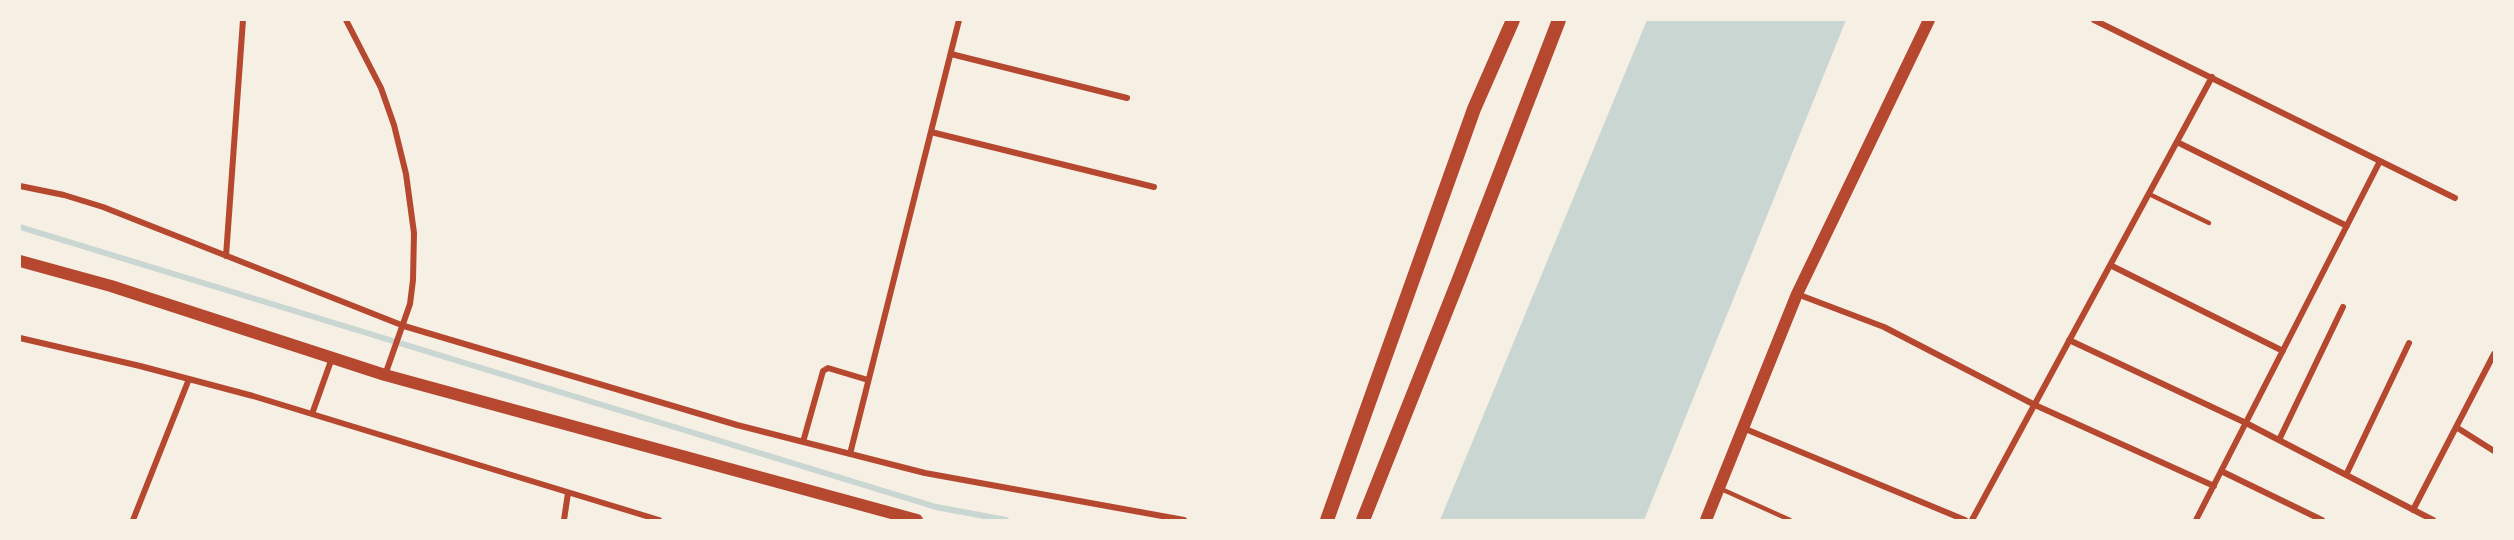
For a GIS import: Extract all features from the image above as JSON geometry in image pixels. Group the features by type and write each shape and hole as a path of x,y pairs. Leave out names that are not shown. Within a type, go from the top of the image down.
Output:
{"main road":[{"path":"1327,520 1474,110 1513,20"},
{"path":"1363,520 1460,279 1559,20"},
{"path":"1706,520 1797,294 1929,20"},
{"path":"20,261 111,286 386,375 917,520"}],"street":[{"path":"226,256 243,20"},
{"path":"345,20 381,88 394,125 406,174 414,233 415,257 410,304 386,375"},
{"path":"850,454 959,20"},
{"path":"2094,20 2455,198"},
{"path":"951,54 1127,98"},
{"path":"1972,520 2212,77"},
{"path":"931,132 1154,187"},
{"path":"2177,141 2347,226"},
{"path":"2196,520 2380,161"},
{"path":"20,186 64,195 103,207 404,326 737,425 925,473 1184,520"},
{"path":"2110,265 2283,351"},
{"path":"1797,294 1884,327 2035,405 2214,486"},
{"path":"2279,440 2343,308"},
{"path":"20,338 189,379 312,414 659,520"},
{"path":"2069,340 2246,423 2433,520"},
{"path":"2346,475 2409,343"},
{"path":"2413,510 2494,354"},
{"path":"312,414 332,357"},
{"path":"803,442 823,370 828,368 868,380"},
{"path":"134,520 189,379"},
{"path":"2456,427 2494,451"},
{"path":"1743,428 1965,520"},
{"path":"2221,471 2322,520"},
{"path":"564,520 568,493"}],"lane":[{"path":"2149,194 2209,223"},
{"path":"1719,488 1790,520"}],"shaded area":[{"path":"1647,20 1846,20 1644,520 1440,520"}],"waterway":[{"path":"20,227 936,507 1006,520"}]}
